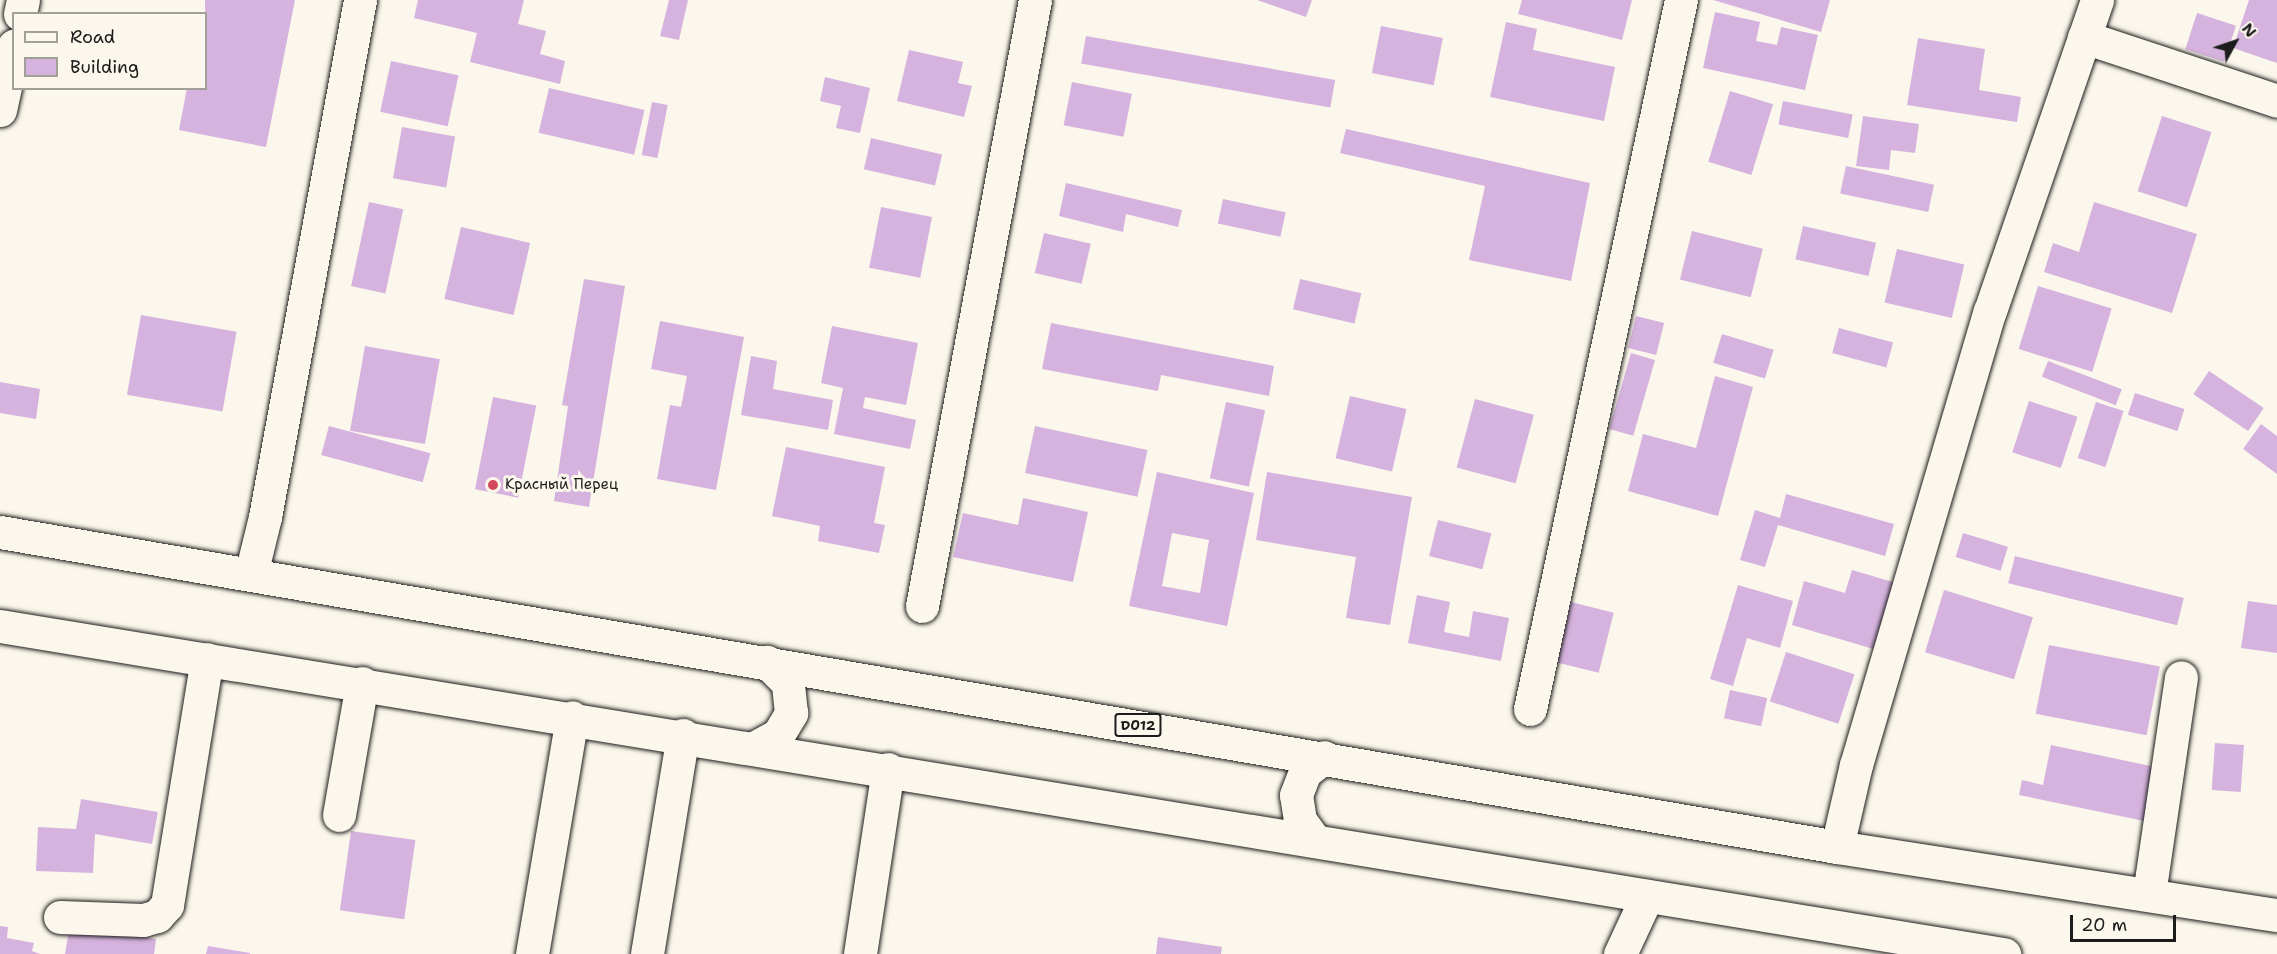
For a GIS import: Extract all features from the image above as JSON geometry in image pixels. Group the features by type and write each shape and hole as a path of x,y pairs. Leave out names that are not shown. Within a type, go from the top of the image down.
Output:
{"main road":[{"path":"251,574 265,518 360,0"},
{"path":"922,606 1035,0"},
{"path":"1530,709 1681,0"},
{"path":"1837,847 1856,765 1987,322 2097,0"},
{"path":"2084,37 2277,101"},
{"path":"0,110 12,55"},
{"name":"D012","path":"0,532 1324,757 1837,847 2277,915"},
{"path":"0,626 683,735 2004,954"},
{"path":"60,917 143,920 157,916 167,905 207,659"},
{"path":"756,747 778,735 791,713 788,683 767,662"},
{"path":"2149,894 2181,677"},
{"path":"339,815 362,683"},
{"path":"532,954 572,717"},
{"path":"647,954 683,735"},
{"path":"1315,841 1300,820 1296,795 1305,772 1324,757"},
{"path":"860,954 888,769"},
{"path":"1620,954 1647,896"}],"building":[{"path":"205,0 295,0 266,147 179,130 187,90 207,90 207,12 205,12"},
{"path":"418,0 524,0 518,24 546,31 540,54 565,61 560,84 470,62 477,33 414,18"},
{"path":"669,0 688,0 679,40 660,36"},
{"path":"1257,0 1312,0 1306,17"},
{"path":"1522,0 1632,0 1622,40 1518,14"},
{"path":"1713,0 1830,0 1821,32"},
{"path":"2249,0 2277,0 2277,63 2233,48"},
{"path":"1715,12 1760,22 1756,41 1777,45 1781,27 1818,35 1805,90 1703,68"},
{"path":"2197,13 2236,26 2224,62 2185,49"},
{"path":"1506,22 1537,29 1533,50 1615,67 1604,121 1490,97"},
{"path":"1381,26 1443,38 1434,85 1372,73"},
{"path":"1086,36 1335,80 1330,108 1081,64"},
{"path":"1918,38 1985,49 1979,90 2021,97 2017,122 1907,105"},
{"path":"909,50 963,62 958,83 972,86 964,117 897,101"},
{"path":"391,61 458,75 448,126 380,112"},
{"path":"825,77 870,88 860,133 836,128 841,106 820,101"},
{"path":"1072,82 1132,94 1123,137 1064,125"},
{"path":"549,88 644,110 634,155 539,133"},
{"path":"1730,91 1773,104 1751,175 1708,162"},
{"path":"1783,101 1853,115 1848,138 1778,125"},
{"path":"652,102 668,105 657,158 642,155"},
{"path":"1863,116 1919,124 1915,153 1891,150 1889,170 1856,166"},
{"path":"2162,116 2211,132 2187,207 2138,191"},
{"path":"402,127 455,136 446,188 393,178"},
{"path":"1346,129 1590,183 1571,281 1469,260 1485,186 1340,153"},
{"path":"871,138 942,154 935,186 864,169"},
{"path":"1846,166 1934,185 1928,212 1840,193"},
{"path":"1066,183 1182,210 1178,227 1126,214 1123,232 1059,216"},
{"path":"1223,199 1286,212 1280,237 1218,223"},
{"path":"369,202 403,209 385,293 351,286"},
{"path":"2094,202 2197,234 2172,313 2044,272 2053,243 2079,252"},
{"path":"881,207 932,217 920,278 869,268"},
{"path":"1803,226 1876,243 1868,276 1795,259"},
{"path":"461,227 530,243 514,315 444,299"},
{"path":"1692,231 1763,249 1751,297 1680,280"},
{"path":"1044,233 1091,244 1082,284 1035,273"},
{"path":"1897,249 1964,265 1952,318 1885,303"},
{"path":"584,279 625,286 589,507 554,501 568,406 562,405"},
{"path":"1300,279 1361,293 1354,323 1293,309"},
{"path":"2038,286 2112,309 2092,372 2019,349"},
{"path":"141,315 237,332 222,412 127,395"},
{"path":"1636,316 1664,323 1656,355 1628,348"},
{"path":"660,321 744,337 716,490 657,479 670,405 681,407 687,376 651,369"},
{"path":"1051,323 1274,366 1269,396 1161,375 1158,391 1042,369"},
{"path":"832,326 918,343 906,405 865,397 863,408 916,420 910,449 834,434 843,388 821,383"},
{"path":"1839,328 1893,342 1886,368 1832,353"},
{"path":"1722,334 1774,350 1765,378 1713,363"},
{"path":"365,346 440,359 425,444 350,431"},
{"path":"1631,353 1655,360 1633,436 1609,429"},
{"path":"751,356 777,361 773,389 833,400 828,430 741,415"},
{"path":"2048,361 2122,389 2116,405 2042,377"},
{"path":"2209,371 2264,408 2248,431 2193,394"},
{"path":"1715,376 1753,387 1718,516 1628,491 1643,434 1696,448"},
{"path":"0,382 40,389 36,419 0,413"},
{"path":"2135,393 2184,409 2177,431 2128,415"},
{"path":"1350,396 1407,409 1392,471 1336,458"},
{"path":"493,397 536,405 518,498 475,489"},
{"path":"1475,399 1534,415 1516,483 1457,468"},
{"path":"2029,401 2078,417 2061,468 2012,452"},
{"path":"1226,402 1265,410 1249,487 1210,478"},
{"path":"2096,402 2124,411 2105,467 2078,458"},
{"path":"2261,424 2277,436 2277,474 2243,449"},
{"path":"329,426 430,453 423,482 321,455"},
{"path":"1035,426 1147,450 1138,497 1025,473"},
{"path":"786,447 885,467 874,523 885,525 879,553 818,541 820,526 772,516"},
{"path":"1157,472 1254,493 1227,626 1129,606","holes":["1172,533 1209,540 1200,593 1162,586"]},
{"path":"1267,472 1412,497 1390,625 1346,618 1356,557 1256,540"},
{"path":"1786,494 1894,524 1885,556 1778,525 1765,567 1740,560 1755,510 1780,518"},
{"path":"1023,498 1088,512 1073,582 953,557 963,513 1018,525"},
{"path":"1438,520 1491,533 1482,569 1429,556"},
{"path":"1963,533 2008,547 2001,571 1956,557"},
{"path":"2015,556 2184,598 2177,625 2008,583"},
{"path":"1852,570 1896,583 1877,650 1792,625 1804,581 1845,593"},
{"path":"1738,585 1793,601 1780,648 1747,638 1733,686 1710,679"},
{"path":"1944,590 2033,617 2014,679 1925,652"},
{"path":"1417,595 1450,602 1444,632 1469,637 1473,611 1509,618 1501,661 1408,643"},
{"path":"2248,601 2277,605 2277,653 2241,648"},
{"path":"1571,602 1614,613 1599,673 1556,662"},
{"path":"2049,645 2160,667 2147,735 2036,714"},
{"path":"1786,652 1854,674 1838,724 1770,701"},
{"path":"1730,690 1767,698 1761,726 1724,718"},
{"path":"2215,743 2244,745 2241,792 2212,790"},
{"path":"2051,745 2160,768 2149,822 2019,795 2022,780 2043,785"},
{"path":"81,799 158,812 152,844 95,834 93,873 36,871 38,827 76,829"},
{"path":"351,831 415,840 404,919 340,910"},
{"path":"70,925 156,939 154,954 65,954"},
{"path":"0,926 8,927 7,938 34,943 32,951 40,954 0,954"},
{"path":"1158,937 1222,947 1221,954 1156,954"},
{"path":"208,946 250,953 250,954 206,954"}],"place":[{"name":"Красный Перец","path":"493,485"}]}
